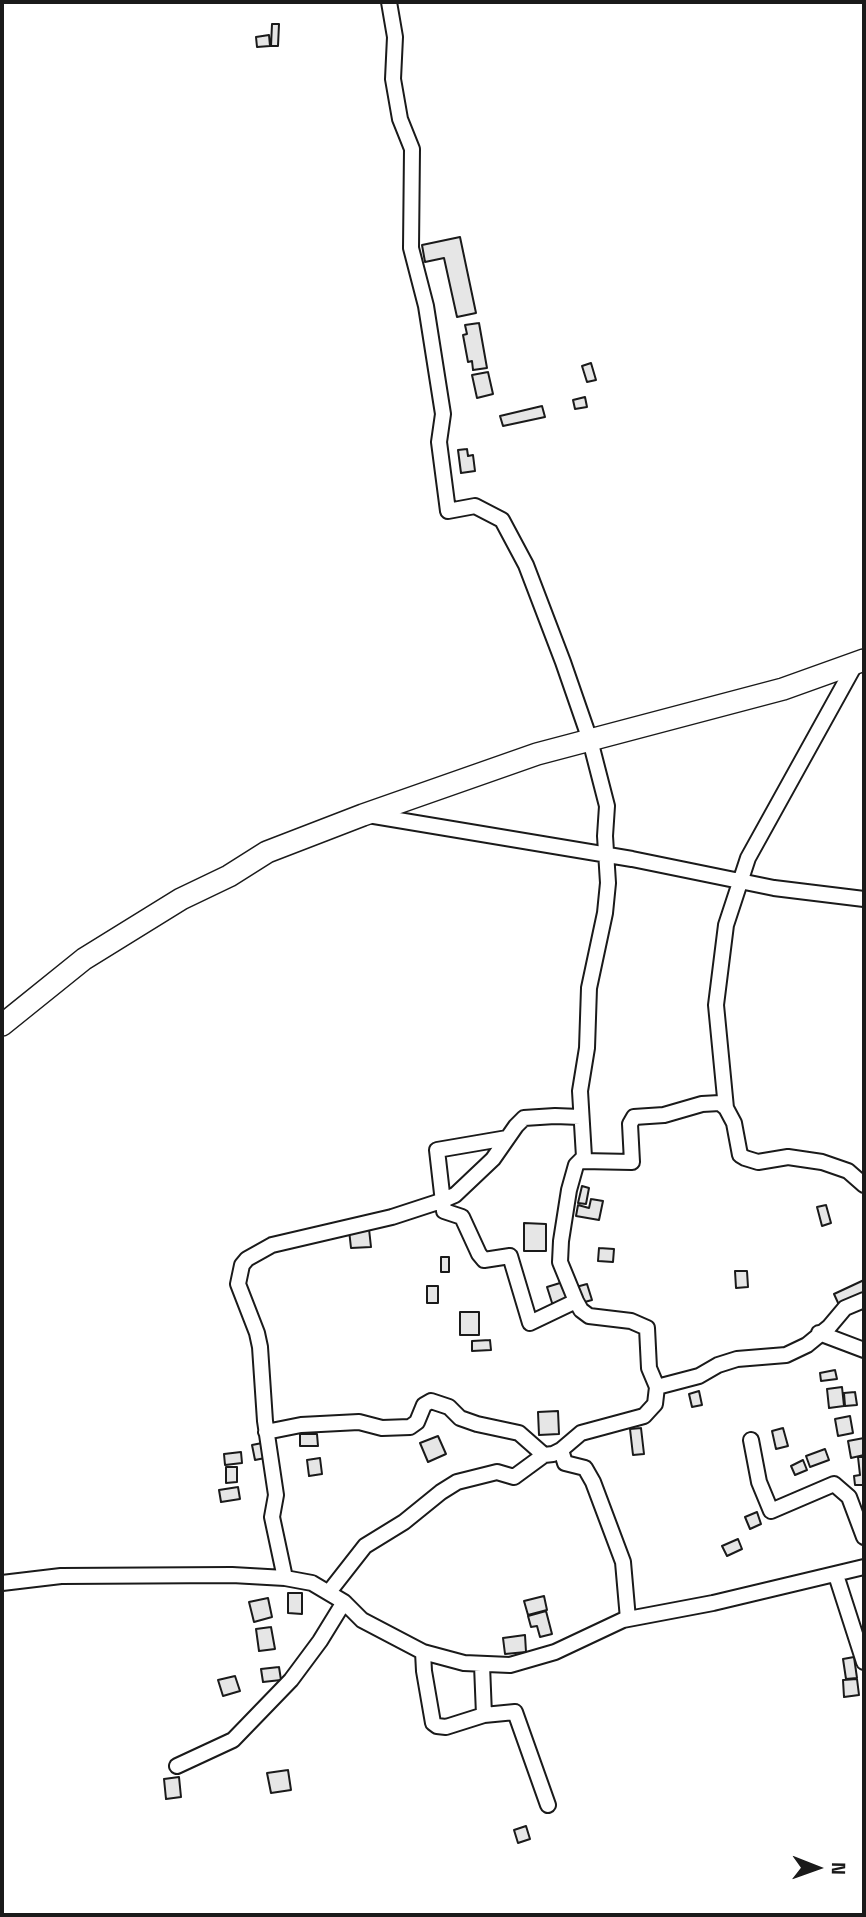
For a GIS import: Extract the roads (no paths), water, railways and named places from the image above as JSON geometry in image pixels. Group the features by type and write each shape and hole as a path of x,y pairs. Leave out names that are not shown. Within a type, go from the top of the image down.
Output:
{"street":[{"path":"329,1592 365,1546 383,1537 457,1482 497,1472 514,1477 544,1455 561,1450 580,1433 644,1416 655,1404 657,1387 649,1368 647,1328 631,1321 589,1316 581,1310 560,1262 561,1241 575,1168 582,1161 584,1144 580,1091 587,1048 589,988 605,913 608,883 607,806 590,740 526,565 502,520 475,506 448,511 439,442 443,414 426,306 411,248 412,149 400,119 393,79 396,37 389,2"},
{"path":"2,1025 84,959 181,899 229,876 268,852 363,815 537,754 783,689 860,662"},
{"path":"726,1108 716,1005 726,925 748,858 860,662"},
{"path":"363,815 607,855 774,888 864,899"},
{"path":"582,1161 632,1162 630,1124 634,1117 664,1115 702,1104 720,1103 734,1123 740,1155 745,1158 758,1162 788,1157 822,1162 848,1171 864,1185"},
{"path":"285,1578 272,1517 276,1495 266,1432 260,1347 238,1284 244,1262 272,1245 366,1224 443,1200 474,1179 524,1118 580,1117"},
{"path":"507,1138 437,1150 444,1211 462,1217 484,1260 510,1256 530,1323 576,1301"},
{"path":"657,1387 699,1376 718,1364 737,1359 786,1355 807,1345 829,1327 845,1308 864,1300"},
{"path":"819,1333 864,1350"},
{"path":"266,1432 301,1425 359,1422 382,1428 410,1427 417,1422 424,1405 431,1401 449,1407 460,1418 519,1433 544,1455"},
{"path":"751,1440 759,1482 771,1511 834,1484 849,1497 864,1538"},
{"path":"561,1450 565,1464 586,1468 593,1482 620,1551 628,1619"},
{"path":"2,1583 61,1576 232,1575 285,1578 312,1583 329,1592 362,1620 423,1652 464,1663 510,1665 555,1652 628,1619 864,1567"},
{"path":"836,1575 864,1662"},
{"path":"177,1766 233,1740 291,1680 320,1642 344,1602"},
{"path":"423,1652 433,1723 446,1727 484,1715 516,1714 548,1805"},
{"path":"482,1665 484,1715"}]}
